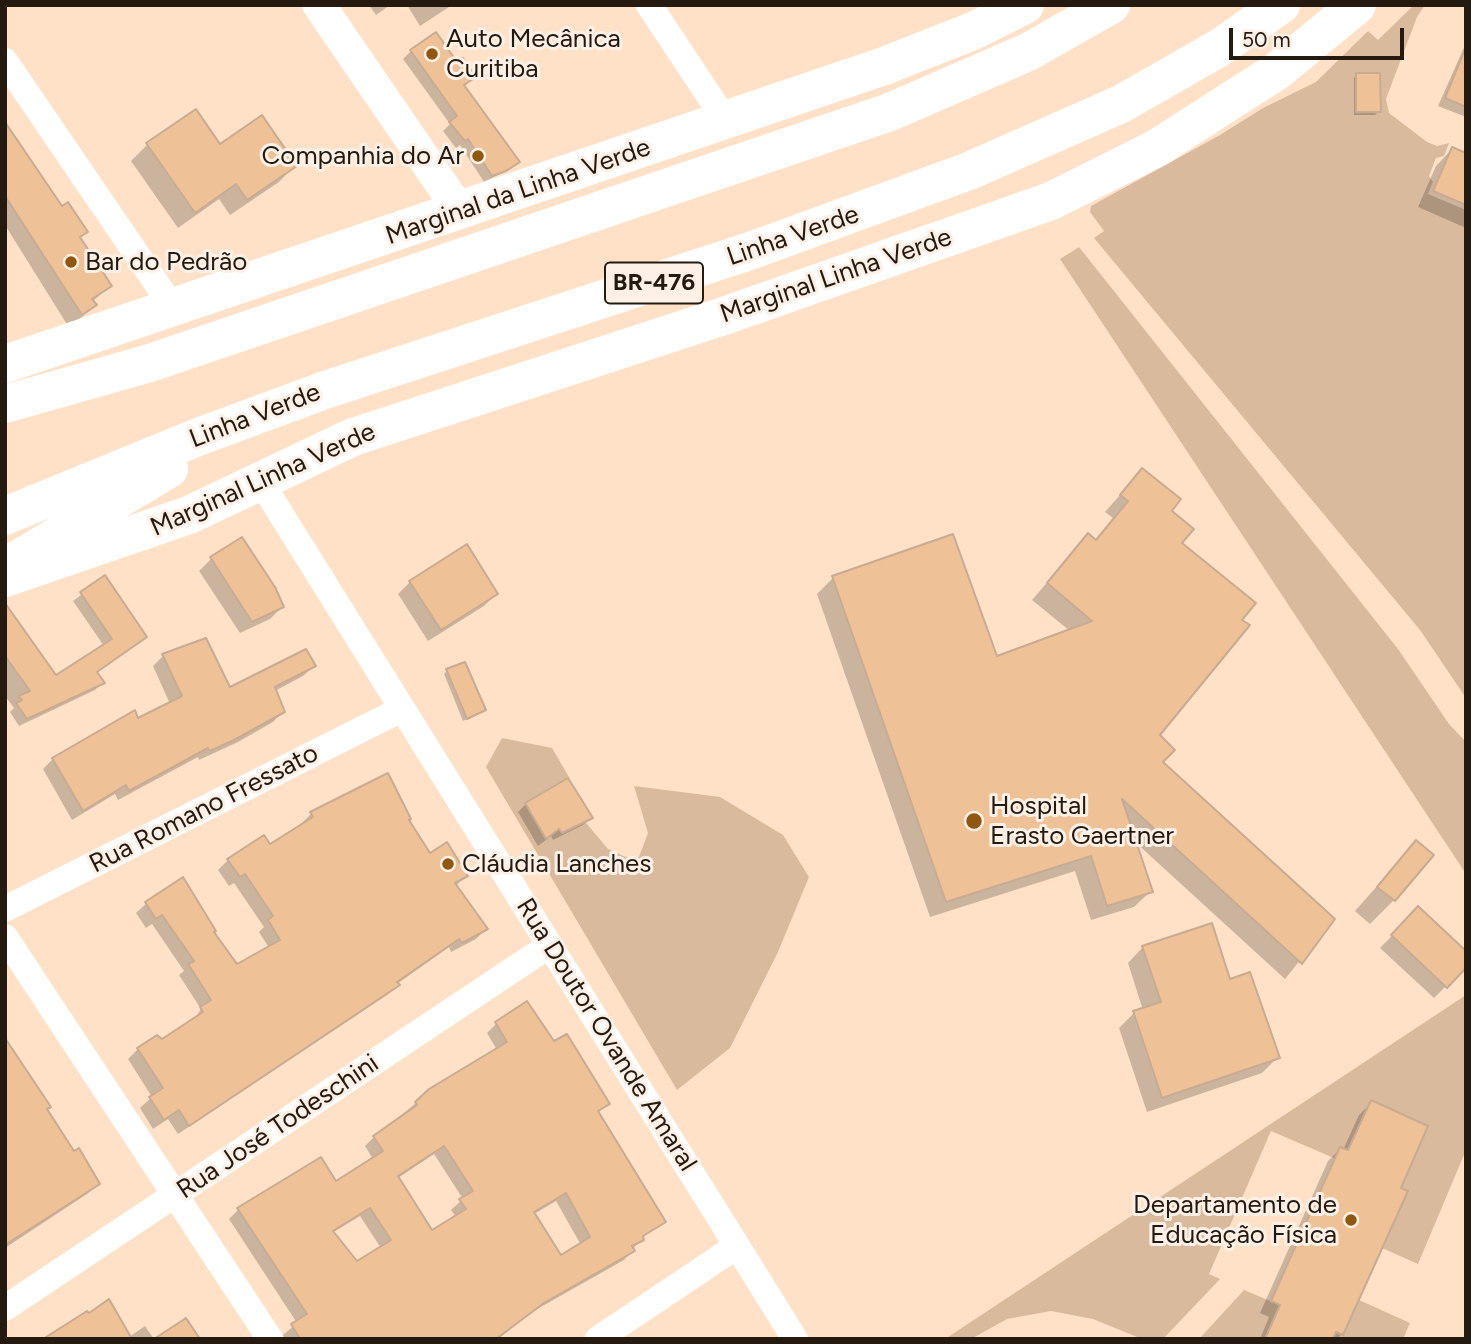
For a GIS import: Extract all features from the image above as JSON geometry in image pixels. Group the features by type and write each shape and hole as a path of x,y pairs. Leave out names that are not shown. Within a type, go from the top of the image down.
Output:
{"main road":[{"name":"Marginal da Linha Verde","path":"8,357 174,309 726,121 933,47 1025,5"},
{"path":"5,404 176,354 890,112 1028,52 1111,5"},
{"name":"Linha Verde","path":"5,516 266,411 750,251 969,171 1121,104 1219,48 1281,5"},
{"name":"Marginal Linha Verde","path":"5,578 159,526 353,437 721,317 1051,201 1157,148 1278,71 1357,5"},
{"path":"5,567 266,411"}],"street":[{"path":"319,5 460,211"},
{"path":"649,5 726,121"},
{"path":"5,61 174,309"},
{"name":"Rua Doutor Ovande Amaral","path":"261,481 795,1339"},
{"name":"Rua Romano Fressato","path":"5,909 402,709"},
{"path":"5,937 270,1339"},
{"name":"Rua José Todeschini","path":"5,1308 550,945"},
{"path":"598,1339 737,1246"}],"shaded area":[{"path":"1414,5 1425,5 1417,17 1386,99 1389,113 1427,142 1437,146 1449,143 1444,156 1436,158 1429,176 1433,182 1428,194 1466,210 1466,698 1420,630 1094,238 1104,231 1090,212 1091,206 1220,135 1263,108 1316,82 1368,31 1378,40"},
{"path":"1079,247 1398,649 1449,724 1466,742 1466,874 1060,259"},
{"path":"502,738 552,748 569,777 576,811 608,849 637,862 648,833 634,786 720,797 783,835 809,877 778,952 730,1048 677,1090 486,767"},
{"path":"1466,995 1466,1150 1418,1264 1382,1248 1407,1191 1401,1188 1428,1126 1371,1101 1348,1150 1340,1147 1334,1158 1271,1131 1209,1274 1220,1279 1163,1339 1142,1339 1093,1319 1051,1311 1007,1319 971,1339 945,1339"},
{"path":"1244,1290 1280,1305 1265,1339 1199,1339"},
{"path":"1359,1300 1410,1323 1403,1339 1333,1339 1336,1332 1343,1335"}],"building":[{"path":"436,32 457,62 463,58 476,77 464,85 520,162 506,171 492,176 468,139 465,141 449,122 457,116 410,50"},
{"path":"1466,49 1466,107 1445,98"},
{"path":"1356,73 1380,73 1381,112 1356,112"},
{"path":"196,109 220,144 262,115 297,166 247,200 236,184 195,213 146,143"},
{"path":"5,122 62,206 68,202 88,232 80,237 112,286 92,299 97,305 82,315 5,196"},
{"path":"1452,147 1466,153 1466,205 1433,191"},
{"path":"1142,468 1181,499 1172,511 1194,529 1182,543 1256,603 1242,620 1250,625 1160,735 1175,750 1163,762 1335,919 1302,964 1122,799 1153,892 1107,906 1091,856 946,902 832,576 953,534 997,656 1092,621 1047,583 1088,533 1096,540 1128,501 1120,495"},
{"path":"242,537 275,587 284,607 252,622 210,557"},
{"path":"467,544 498,594 441,630 409,581"},
{"path":"105,575 147,637 97,672 105,683 27,719 16,703 22,700 18,696 30,691 5,656 5,603 56,675 112,639 80,592"},
{"path":"206,638 230,687 306,649 316,666 275,687 285,712 234,740 210,751 208,748 129,791 126,785 83,811 52,758 135,710 138,718 182,696 162,654"},
{"path":"465,662 486,710 467,719 446,669"},
{"path":"388,773 411,819 409,820 430,853 447,842 468,876 455,883 488,929 462,943 459,939 397,982 400,985 189,1126 179,1110 164,1120 149,1097 163,1088 137,1048 157,1035 162,1039 203,1012 200,1007 211,1000 188,964 194,961 162,915 156,919 145,902 183,877 216,931 214,932 237,964 280,940 268,920 273,916 245,874 240,877 227,859 264,835 270,844 313,817 310,812"},
{"path":"568,778 593,818 562,833 559,829 546,839 525,803"},
{"path":"1416,840 1434,855 1395,901 1377,887"},
{"path":"1418,906 1466,951 1466,968 1447,988 1391,935"},
{"path":"1212,923 1230,979 1250,972 1280,1058 1162,1098 1133,1011 1161,1002 1142,946"},
{"path":"527,1001 554,1041 567,1034 610,1104 598,1111 666,1222 632,1246 635,1251 544,1303 496,1339 300,1339 291,1324 307,1314 237,1208 321,1157 336,1181 383,1151 373,1136 417,1105 415,1102 429,1089 507,1042 495,1022","holes":["444,1146 473,1191 459,1199 466,1209 432,1230 398,1176","566,1193 590,1237 561,1255 534,1212","370,1208 391,1240 357,1261 333,1231"]},
{"path":"5,1038 51,1107 47,1109 74,1151 79,1148 100,1184 5,1245"},
{"name":"Departamento de Educação Física","path":"1371,1100 1428,1126 1401,1188 1408,1191 1343,1335 1336,1332 1333,1339 1265,1339 1280,1305 1271,1301 1340,1147 1348,1150"},
{"path":"109,1299 132,1339 43,1339 87,1311 89,1313"},
{"path":"186,1318 200,1339 154,1339"}],"place":[{"name":"Auto Mecânica Curitiba","path":"432,54"},
{"name":"Companhia do Ar","path":"478,156"},
{"name":"Bar do Pedrão","path":"71,262"},
{"name":"Hospital Erasto Gaertner","path":"974,821"},
{"name":"Cláudia Lanches","path":"448,864"},
{"name":"Departamento de Educação Física","path":"1351,1220"}]}
